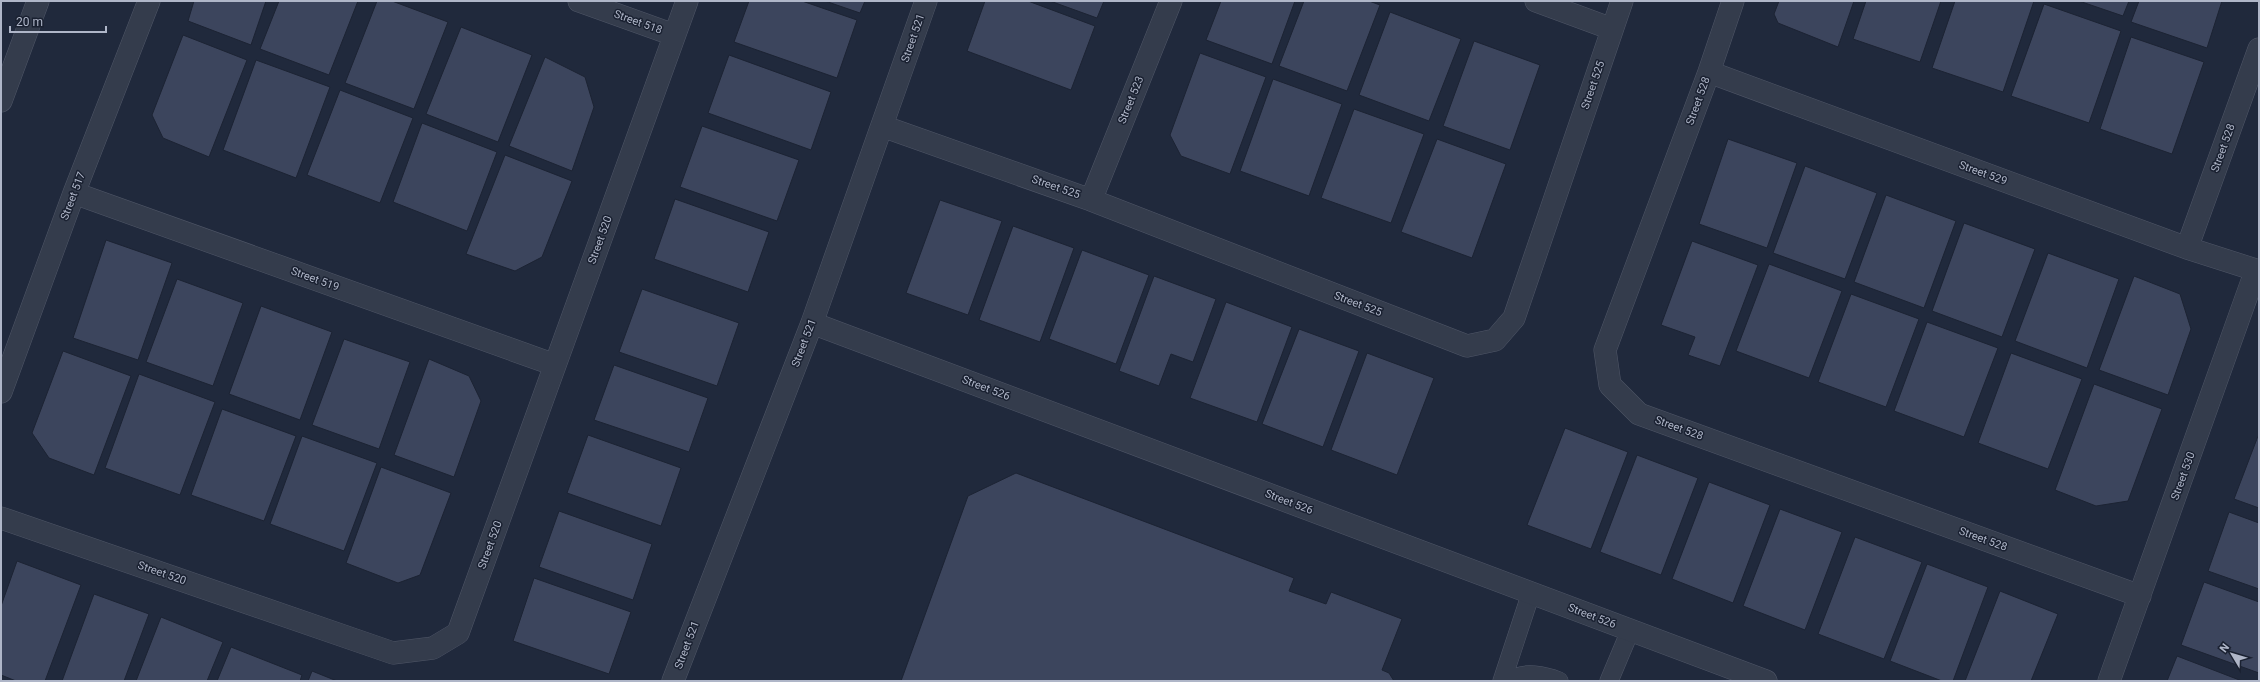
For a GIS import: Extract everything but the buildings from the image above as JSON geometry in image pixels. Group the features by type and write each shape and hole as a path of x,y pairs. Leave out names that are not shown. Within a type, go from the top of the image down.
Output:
{"street":[{"path":"1,101 38,1"},
{"name":"Street 517","path":"1,392 74,193 149,1"},
{"name":"Street 518","path":"580,1 674,35"},
{"name":"Street 520","path":"1,518 393,653 433,648 458,633 686,1"},
{"name":"Street 521","path":"673,681 812,323 926,1"},
{"name":"Street 523","path":"1091,200 1171,1"},
{"path":"1536,1 1612,29"},
{"name":"Street 525","path":"882,126 1091,200 1468,346 1495,340 1514,318 1622,1"},
{"name":"Street 528","path":"1733,1 1709,72 1605,350 1610,385 1639,414 2140,596"},
{"name":"Street 528","path":"2187,248 2259,48"},
{"name":"Street 529","path":"1709,72 2187,248 2258,271"},
{"name":"Street 519","path":"74,193 555,365"},
{"name":"Street 530","path":"2109,681 2258,271"},
{"name":"Street 526","path":"812,323 1766,681"}],"lane":[{"path":"1502,681 1531,594"},
{"path":"1610,681 1630,631"},
{"path":"1511,681 1514,678 1534,675 1559,681"}]}
